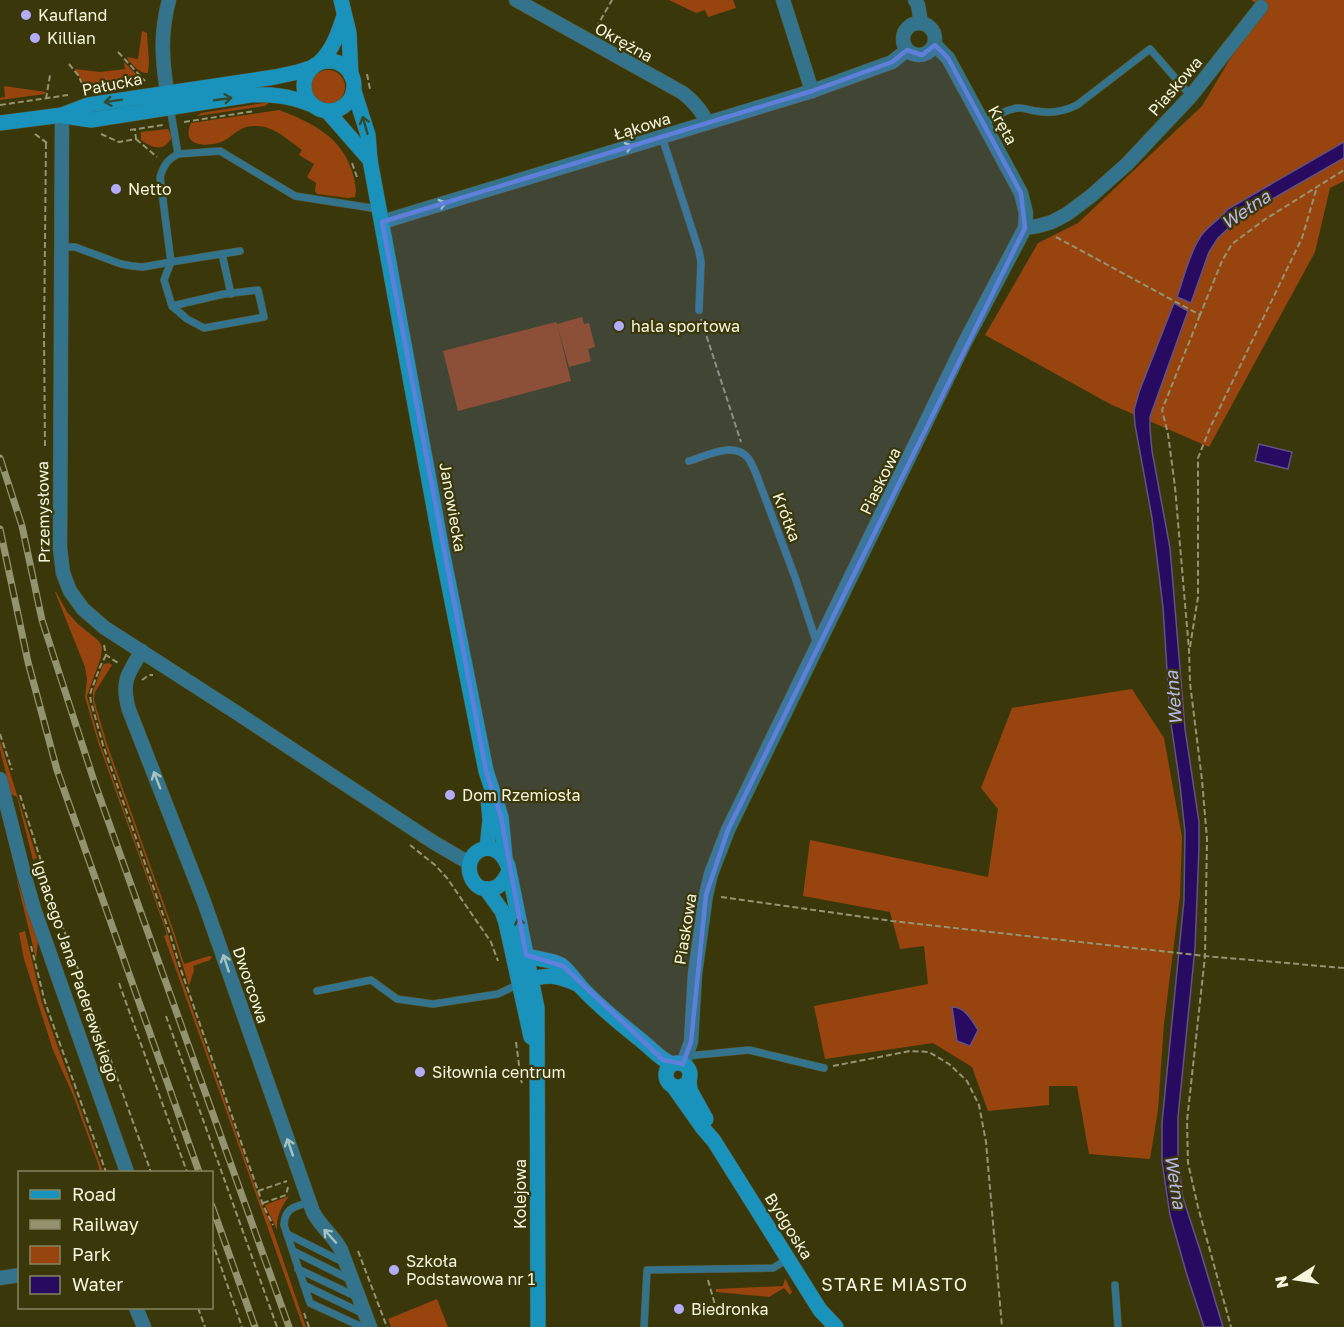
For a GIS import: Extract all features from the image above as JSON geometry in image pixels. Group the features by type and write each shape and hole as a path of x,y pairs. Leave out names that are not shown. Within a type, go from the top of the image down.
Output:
{"street":[{"path":"168,100 163,65 162,32 169,0"},
{"path":"341,0 349,33 351,75"},
{"name":"Okrężna","path":"516,0 683,93 698,106 707,123"},
{"path":"783,0 812,91"},
{"path":"915,0 921,22"},
{"name":"Piaskowa","path":"676,1070 692,1035 694,982 706,895 711,874 728,830 964,344 1032,227 1052,222 1067,214 1127,164 1191,96 1261,7"},
{"path":"316,64 335,62 342,64 351,75 354,81 354,91 342,108 328,112 318,110 306,98 303,85 308,72 316,64 328,53 337,38 344,16"},
{"path":"921,22 933,30 936,40 934,45 928,53 912,54 904,46 903,34 910,25 921,22"},
{"name":"Kręta","path":"934,45 948,58 984,124 1021,193 1032,227"},
{"name":"Łąkowa","path":"381,215 662,137 812,91 892,62 907,50"},
{"name":"Pałucka","path":"62,115 91,120 168,100 298,72 316,64"},
{"name":"Janowiecka","path":"354,91 368,135 370,160 442,551 486,771 501,816 505,858"},
{"name":"Pałucka","path":"168,100 263,94 285,96 310,104"},
{"path":"328,112 370,160"},
{"path":"0,123 62,115"},
{"name":"Przemysłowa","path":"62,115 60,530 63,573 70,591 83,609 105,628 433,842 469,863"},
{"name":"Dworcowa","path":"142,651 129,670 126,679 126,699 129,710 214,928 310,1202 318,1221 338,1244 360,1298 366,1323"},
{"path":"486,771 490,820 487,848"},
{"name":"Ignacego Jana Paderewskiego","path":"6,775 20,859 34,909 126,1171"},
{"path":"487,848 501,853 505,858 508,873 499,886 486,889 474,883 469,863 477,853 487,848"},
{"name":"Kolejowa","path":"508,873 526,955 525,982"},
{"name":"Kolejowa","path":"486,889 502,910 525,982 537,1008 538,1327"},
{"name":"Bydgoska","path":"526,955 533,959 556,963 568,971 580,986 623,1027 642,1054 676,1070 702,1127 714,1141 820,1310 834,1325"},
{"name":"Bydgoska","path":"525,982 557,976 580,986"},
{"name":"Bydgoska","path":"676,1070 682,1086 689,1080 690,1090 709,1124 714,1141"},
{"path":"0,1278 18,1275"},
{"path":"136,1309 144,1327"}],"lane":[{"path":"984,124 1010,109 1023,108 1047,113 1077,105 1150,49 1191,96"},
{"path":"168,100 178,154"},
{"path":"662,137 699,250 701,262 699,310"},
{"path":"172,306 258,290 264,317 204,328 187,319 172,306 164,280 171,262 160,177 168,160 178,154 220,151 295,196 363,207 381,215"},
{"path":"60,247 75,247 121,264 143,267 240,251"},
{"path":"222,254 231,294"},
{"path":"689,461 727,450 743,454"},
{"name":"Krótka","path":"743,454 755,471 818,646"},
{"path":"317,991 371,980 397,999 433,1004 498,994 525,982"},
{"path":"676,1070 749,1050 824,1068"},
{"path":"310,1202 291,1208 287,1211 284,1220 286,1234 310,1303 366,1323"},
{"path":"286,1234 347,1264"},
{"path":"292,1251 353,1281"},
{"path":"644,1327 646,1270 773,1268 788,1259"},
{"path":"298,1269 360,1298"},
{"path":"304,1286 366,1323"},
{"path":"1115,1286 1118,1327"}],"path":[{"path":"589,41 612,0"},
{"path":"118,52 147,83"},
{"path":"46,99 50,75"},
{"path":"135,130 136,140"},
{"path":"96,131 119,142 136,140 154,154 164,166"},
{"path":"45,455 46,142"},
{"path":"349,154 357,176"},
{"path":"1231,1327 1188,1163 1187,1121 1205,956 1207,839 1190,683 1175,487 1168,434 1162,410 1222,261 1232,244 1264,220 1344,170"},
{"path":"1189,650 1198,597 1198,458 1210,428 1302,238 1317,187"},
{"path":"1032,227 1200,315"},
{"path":"699,310 703,330 740,438 743,454"},
{"path":"106,655 90,695 103,745 258,1191 275,1231"},
{"path":"139,683 148,675 154,676"},
{"path":"0,734 6,775"},
{"path":"20,795 60,920 150,1171"},
{"path":"404,840 447,878 491,942 499,962"},
{"path":"706,895 892,921 1205,956 1344,968"},
{"path":"31,945 45,1002 105,1171"},
{"path":"119,983 186,1171"},
{"path":"166,1016 277,1327"},
{"path":"516,1034 521,1080 524,1087"},
{"path":"824,1068 910,1050 928,1052 948,1064 967,1081 979,1105 986,1142 1002,1327"},
{"path":"258,1191 288,1183 286,1195 263,1203"},
{"path":"213,1244 242,1327"},
{"path":"706,1270 717,1312"},
{"path":"198,1309 204,1327"},
{"path":"303,1310 309,1327"}],"highlighted area":[{"path":"935,45 948,58 1021,193 1025,228 728,830 706,895 691,1042 683,1064 663,1060 563,966 526,955 501,817 486,771 382,222 812,91 892,62 907,50 922,55"}],"green space":[{"path":"669,0 733,0 736,8 708,17 705,10 696,13"},
{"path":"1251,0 1344,0 1344,181 1330,188 1315,252 1209,447 1110,404 985,335 1038,243 1078,223 1202,106 1261,7"},
{"path":"142,31 147,33 148,73 137,69 127,57 138,59"},
{"path":"124,62 141,79 85,87 75,69 100,72 125,69"},
{"path":"328,70 340,75 345,87 340,99 328,104 316,99 311,87 316,75"},
{"path":"4,86 46,92 0,100 5,97"},
{"path":"270,102 265,106 197,116 201,113"},
{"path":"279,110 316,127 336,143 350,164 354,178 355,197 317,194 316,183 307,177 314,164 299,155 302,150 269,128 250,126 223,141 212,144 195,143 189,136 191,123"},
{"path":"168,129 172,137 161,147 154,147 141,140 141,132"},
{"path":"582,317 584,324 589,323 595,347 588,349 591,361 569,367 557,324"},
{"path":"556,322 571,381 458,411 443,351"},
{"path":"55,592 67,612 99,641 102,647 101,657 87,696 99,740 306,1327 303,1327 164,936 167,934 98,742 85,697 87,680 85,667"},
{"path":"109,663 112,665 95,692 94,700 107,744 184,964 212,957 210,960 193,966 189,986 173,934 105,744 93,702 93,691 102,667"},
{"path":"1132,689 1164,738 1182,837 1180,896 1164,1024 1158,1110 1150,1159 1089,1154 1077,1086 1049,1086 1049,1105 988,1111 972,1067 933,1043 825,1059 814,1006 928,984 924,946 900,949 890,912 803,896 810,840 988,877 998,809 981,788 1012,708"},
{"path":"0,741 37,858 33,860 17,797 11,794"},
{"path":"16,877 38,941 36,959"},
{"path":"25,931 42,1003 103,1171 100,1171 73,1095 53,1050 24,959 19,933"},
{"path":"289,1196 277,1220 277,1230 265,1205"},
{"path":"785,1278 792,1292 790,1295 784,1288 769,1297 716,1292 716,1289 783,1286"},
{"path":"437,1299 448,1327 391,1327 388,1319"}],"water":[{"name":"Wełna","path":"1344,142 1344,158 1235,222 1218,238 1209,252 1191,303 1177,297 1200,238 1228,209"},
{"name":"Wełna","path":"1174,303 1188,311 1150,417 1150,429 1170,548 1185,729 1199,822 1195,948 1178,1117 1178,1159 1183,1198 1223,1327 1204,1327 1170,1215 1162,1161 1162,1123 1184,900 1185,832 1170,717 1163,607 1152,518 1134,410"},
{"path":"1259,444 1292,452 1288,469 1255,461"},
{"path":"952,1007 964,1011 978,1030 970,1046 957,1041"}],"railway":[{"path":"0,458 22,526 42,620 95,784 289,1327"},
{"path":"0,529 28,662 57,770 199,1171"},
{"path":"213,1209 255,1327"}],"place":[{"name":"Kaufland","path":"26,15"},
{"name":"Killian","path":"35,38"},
{"name":"Netto","path":"116,189"},
{"name":"hala sportowa","path":"619,326"},
{"name":"Dom Rzemiosła","path":"450,795"},
{"name":"Siłownia centrum","path":"420,1072"},
{"name":"Szkoła Podstawowa nr 1","path":"394,1270"},
{"name":"Biedronka","path":"679,1309"}],"district":[{"name":"STARE MIASTO","path":"895,1285"}]}
